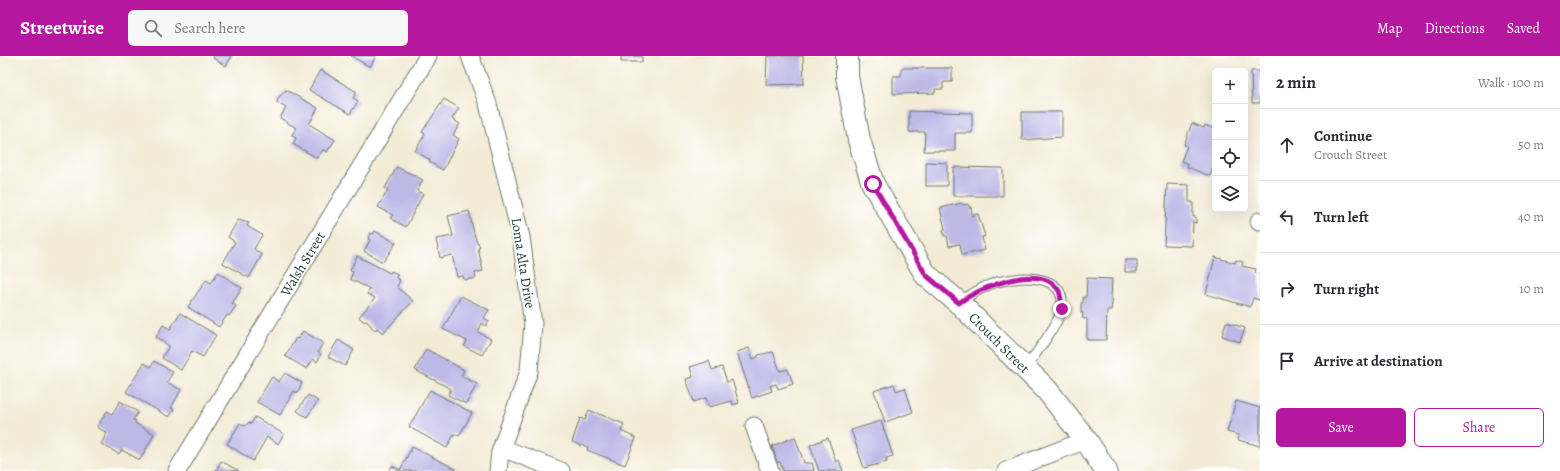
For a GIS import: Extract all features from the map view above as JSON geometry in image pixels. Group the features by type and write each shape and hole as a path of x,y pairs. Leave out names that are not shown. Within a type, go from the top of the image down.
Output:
{"street":[{"name":"Walsh Street","path":"177,471 428,56"},
{"name":"Loma Alta Drive","path":"470,56 488,104 521,237 533,324 529,372 502,448 498,471"},
{"name":"Crouch Street","path":"847,56 847,76 859,140 873,184 926,275 959,303 1046,390 1086,440 1106,471"},
{"path":"754,426 770,471"},
{"path":"1006,471 1086,440"},
{"path":"502,448 561,471"}],"lane":[{"path":"959,303 971,294 1001,281 1026,278 1043,280 1054,285 1060,292 1062,309 1048,338 1025,369"}],"building":[{"path":"214,56 232,56 226,66 213,58"},
{"path":"351,56 376,56 370,67"},
{"path":"621,56 642,56 642,62 621,62"},
{"path":"767,56 803,56 804,84 766,85"},
{"path":"901,68 952,68 952,82 943,82 943,89 935,89 935,93 893,94 893,76 901,76"},
{"path":"320,70 357,92 353,98 358,101 350,114 309,90"},
{"path":"1251,71 1260,71 1260,103 1252,103"},
{"path":"286,90 318,108 309,124 335,140 327,152 323,150 317,158 293,144 296,138 292,135 296,128 280,118 286,108 277,103 278,98"},
{"path":"444,99 459,108 452,119 460,124 453,135 459,139 443,170 429,162 430,160 415,151 425,134 422,132"},
{"path":"909,111 972,113 972,133 955,133 955,151 924,151 925,132 909,132"},
{"path":"1022,112 1062,112 1062,137 1022,140"},
{"path":"1192,123 1204,128 1205,125 1212,128 1212,170 1210,176 1187,167 1188,164 1181,161 1187,146 1184,145"},
{"path":"926,162 947,163 947,186 926,186"},
{"path":"397,167 423,180 417,191 423,194 406,227 390,218 393,215 378,207 388,190 385,188"},
{"path":"953,167 1003,168 1003,196 953,196"},
{"path":"1167,184 1189,185 1189,202 1193,202 1193,217 1196,217 1196,223 1193,222 1192,246 1164,245"},
{"path":"962,203 963,205 968,204 969,207 971,207 971,216 978,214 985,236 982,237 985,250 962,255 960,244 949,246 947,236 944,236 943,230 945,229 940,208"},
{"path":"469,211 474,233 480,248 478,248 483,271 475,273 476,278 464,280 463,276 457,277 452,255 440,258 436,239 453,236 448,216"},
{"path":"238,220 249,223 247,226 262,235 254,249 262,255 249,278 223,263 235,242 228,237"},
{"path":"375,231 396,243 383,262 364,251 370,240 368,239 371,233 373,234"},
{"path":"357,256 390,273 391,271 398,274 396,278 400,280 397,287 413,301 383,333 377,328 375,331 368,322 363,321 359,317 375,298 367,294 370,289 350,279 353,272 350,271"},
{"path":"1215,257 1235,263 1236,260 1243,262 1242,266 1256,269 1255,273 1260,275 1260,300 1253,298 1250,307 1206,294"},
{"path":"1125,260 1137,260 1137,272 1125,272"},
{"path":"218,272 242,288 232,304 236,306 229,316 227,315 219,327 188,307 206,280 211,283"},
{"path":"1087,278 1112,279 1111,300 1113,300 1111,310 1107,310 1106,340 1087,340 1087,319 1082,318 1083,313 1081,313 1081,303 1083,303 1083,297 1086,297"},
{"path":"461,296 489,310 484,318 489,321 486,326 482,323 478,332 491,339 482,355 464,346 467,341 443,329"},
{"path":"180,313 216,335 203,357 192,351 181,370 162,358 169,346 156,337 163,325 170,329"},
{"path":"1226,322 1245,328 1240,342 1222,336"},
{"path":"303,331 323,343 318,352 321,354 317,362 313,359 307,369 285,356 296,338 298,339"},
{"path":"338,340 354,350 345,366 328,357"},
{"path":"749,348 753,359 758,357 758,355 773,352 780,371 788,369 793,384 778,389 776,384 770,386 772,391 752,398 737,352"},
{"path":"426,349 464,370 461,376 477,384 466,404 448,395 451,389 415,370"},
{"path":"154,361 173,372 167,382 181,390 171,408 174,410 169,417 126,392 144,363 151,367"},
{"path":"709,361 712,370 722,367 727,382 732,380 739,403 733,405 732,401 709,407 706,398 694,402 686,379 693,377 690,367"},
{"path":"285,373 302,383 297,393 294,391 280,415 257,402 272,377 279,382"},
{"path":"894,384 896,391 905,388 913,412 885,422 874,391"},
{"path":"430,390 472,413 459,436 454,434 447,448 409,427"},
{"path":"308,395 318,401 307,417 297,411"},
{"path":"120,401 138,412 133,420 136,421 135,423 154,434 140,460 122,450 119,454 101,444 107,433 97,427 107,411 112,414"},
{"path":"1236,401 1260,408 1260,446 1238,440 1239,435 1227,432"},
{"path":"589,410 624,424 621,431 636,438 625,465 587,450 588,447 572,442 580,418 585,420"},
{"path":"255,417 284,434 278,444 267,437 253,461 227,444 240,423 245,426 249,422 251,424"},
{"path":"881,421 893,456 886,458 887,462 864,468 851,430"},
{"path":"795,437 804,463 812,463 814,471 783,471 780,462 777,462 772,446"},
{"path":"828,438 836,462 839,460 843,471 819,471 810,445"},
{"path":"412,447 456,469 455,471 389,471 392,466 400,470"},
{"path":"221,461 239,471 216,471"}],"route":[{"path":"873,184 926,275 959,303 971,294 1001,281 1026,278 1043,280 1054,285 1060,292 1062,309"}]}
